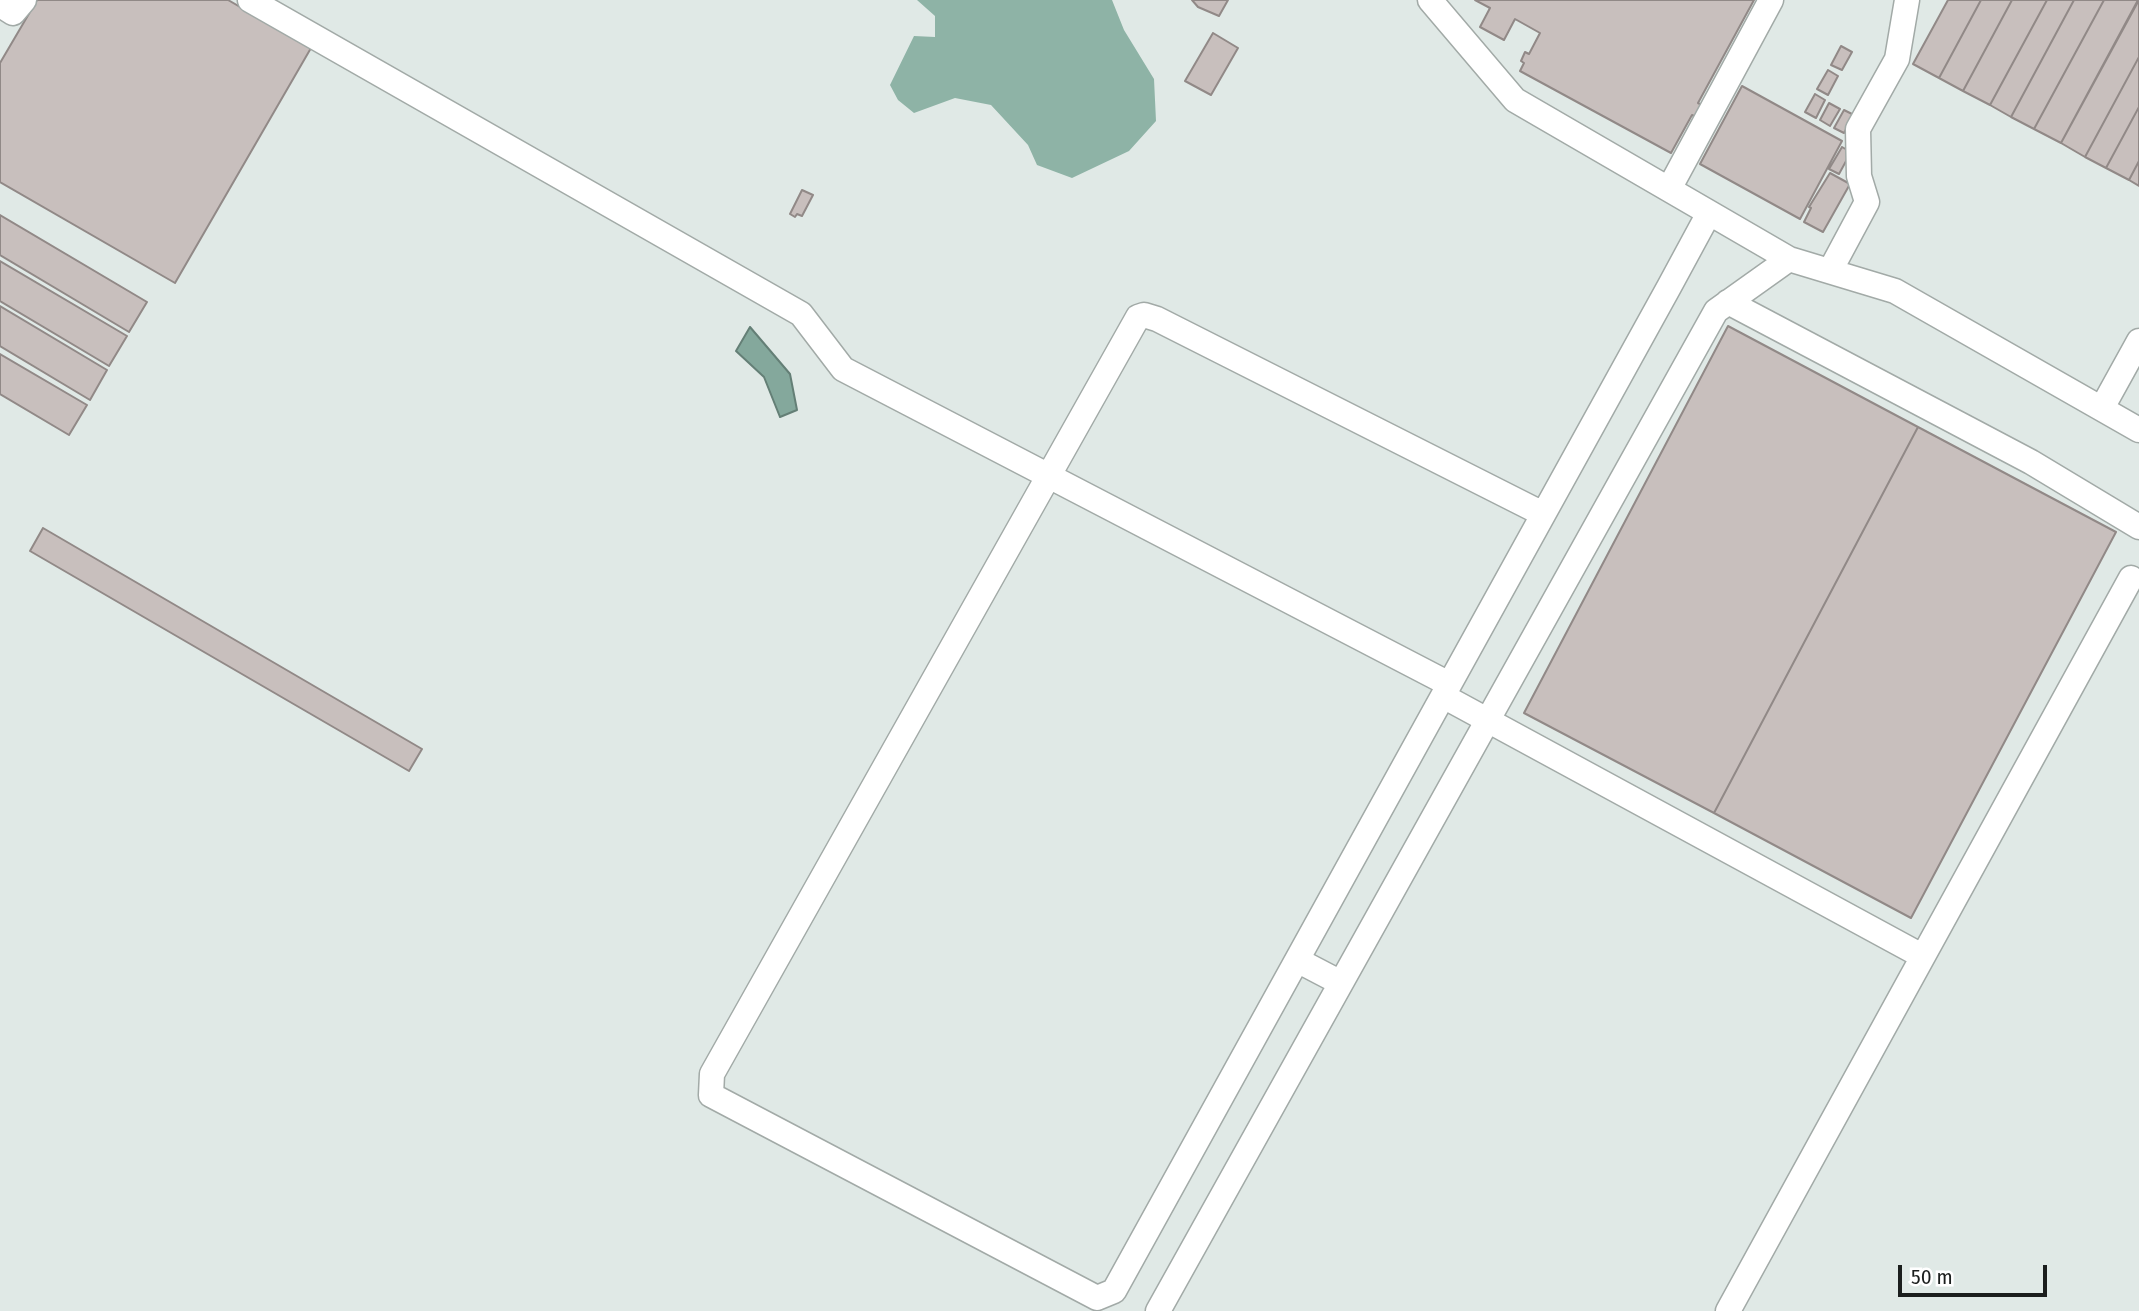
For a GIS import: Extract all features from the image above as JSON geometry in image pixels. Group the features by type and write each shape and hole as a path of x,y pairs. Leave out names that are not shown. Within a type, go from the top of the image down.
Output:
{"lane":[{"path":"0,5 13,13 24,0"},
{"path":"250,0 801,314 843,369 1446,690 1489,719 1922,956"},
{"path":"1430,0 1515,100 1789,259 1895,291 2139,430"},
{"path":"1669,189 1771,0"},
{"path":"1830,271 1867,202 1859,176 1858,129 1897,59 1907,0"},
{"path":"1543,514 1157,319 1144,315 1138,317 712,1074 711,1095 1097,1298 1114,1291 1297,960 1446,690 1709,213"},
{"path":"1158,1311 1716,311 1789,259"},
{"path":"1728,302 2031,462 2139,527"},
{"path":"2102,408 2139,341"},
{"path":"1728,1311 2136,573"},
{"path":"1297,960 1341,983"}],"shaded area":[{"path":"917,0 1112,0 1124,30 1154,79 1156,121 1129,151 1072,178 1037,165 1028,145 991,105 955,98 914,113 898,100 890,85 914,36 935,37 935,16"},
{"path":"750,327 790,374 797,410 780,417 764,377 736,351"}],"building":[{"path":"37,0 228,0 311,48 175,283 0,182 0,63"},
{"path":"1192,0 1228,0 1219,16 1198,7"},
{"path":"1475,0 1754,0 1698,103 1709,109 1703,121 1692,115 1671,153 1520,71 1525,52 1529,54 1540,33 1515,19 1504,40 1480,27 1490,8"},
{"path":"1948,0 1981,0 1939,78 1913,64"},
{"path":"1981,0 2012,0 1963,91 1939,78"},
{"path":"2012,0 2047,0 1990,105 1963,91"},
{"path":"2047,0 2074,0 2011,117 1990,105"},
{"path":"2074,0 2104,0 2034,129 2011,117"},
{"path":"2104,0 2138,0 2061,143 2034,129"},
{"path":"2139,0 2139,57 2085,157 2061,143"},
{"path":"1213,33 1238,48 1211,95 1185,81"},
{"path":"1841,46 1852,52 1842,70 1831,65"},
{"path":"2139,57 2139,107 2106,168 2085,157"},
{"path":"1828,70 1838,76 1828,95 1817,89"},
{"path":"1742,86 1842,141 1800,219 1700,164"},
{"path":"1815,94 1825,100 1816,118 1805,112"},
{"path":"1829,103 1840,109 1830,126 1820,120"},
{"path":"2139,107 2139,161 2129,180 2106,168"},
{"path":"1844,110 1854,115 1844,133 1834,128"},
{"path":"1842,147 1851,152 1839,174 1829,169"},
{"path":"2139,161 2139,186 2129,180"},
{"path":"1830,173 1850,184 1823,232 1804,222 1811,208 1809,207"},
{"path":"802,190 813,195 802,216 797,214 795,217 790,214"},
{"path":"0,215 147,302 129,332 0,255"},
{"path":"0,261 127,336 109,366 0,301"},
{"path":"0,306 107,370 90,400 0,346"},
{"path":"1728,326 1918,427 1714,813 1524,713"},
{"path":"0,354 87,405 69,435 0,394"},
{"path":"1918,427 2116,532 1911,918 1714,813"},
{"path":"43,528 422,749 409,771 30,551"}]}
